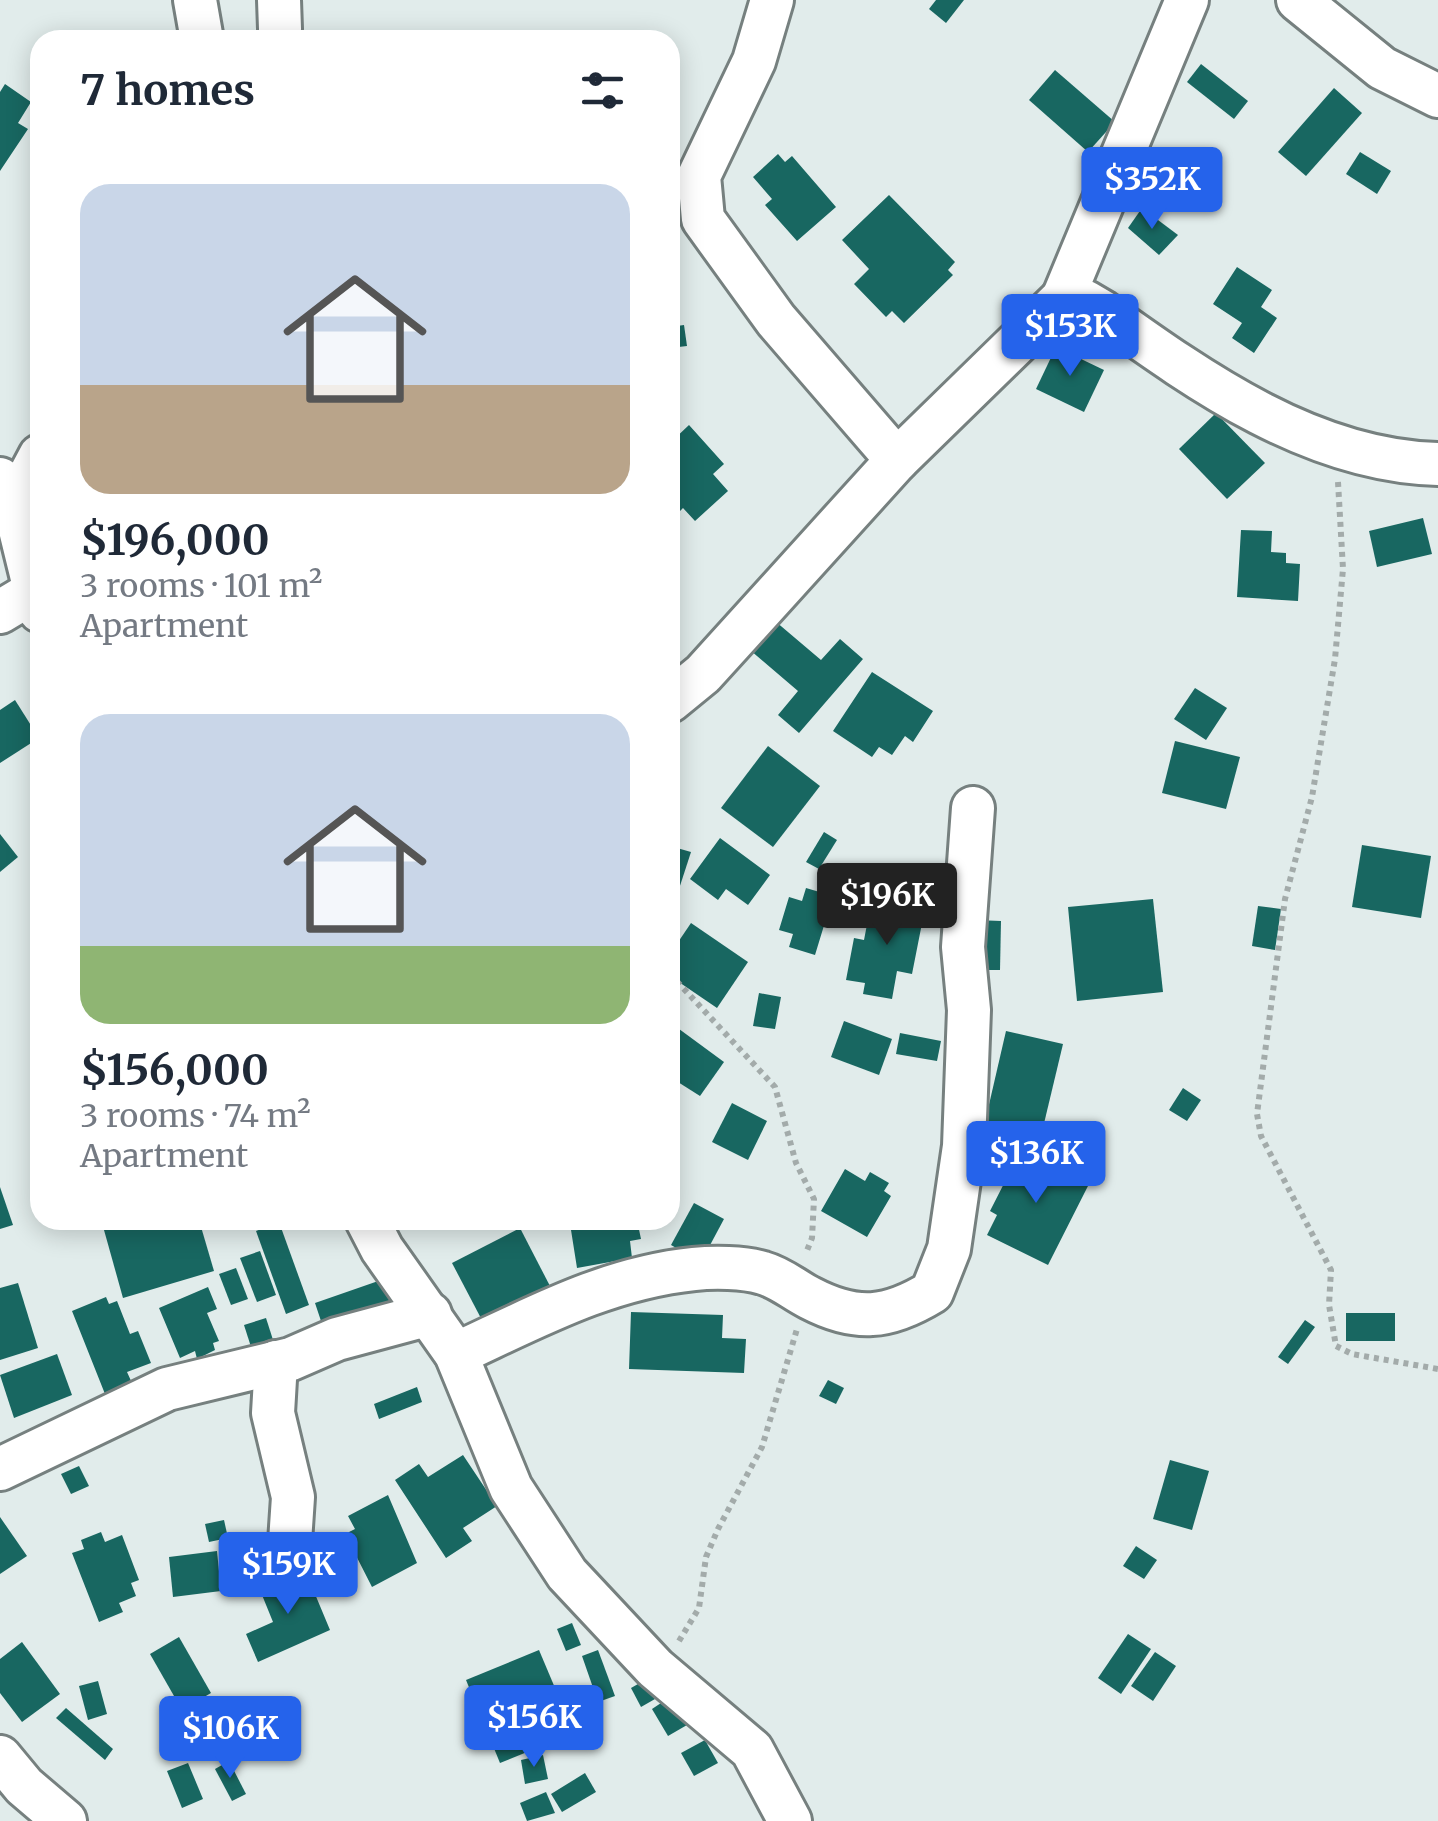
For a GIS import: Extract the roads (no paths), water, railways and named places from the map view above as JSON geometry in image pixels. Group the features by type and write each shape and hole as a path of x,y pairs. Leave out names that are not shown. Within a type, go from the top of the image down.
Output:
{"street":[{"path":"195,0 200,30"},
{"path":"772,0 754,61 699,176 703,219 776,320 896,460"},
{"path":"680,693 703,674 771,593 829,540 896,460 1063,298 1187,0"},
{"path":"1298,0 1382,68 1438,96"},
{"path":"1063,298 1086,302 1212,390 1336,446 1438,464"},
{"path":"25,604 7,492 30,467"},
{"path":"456,1354 559,1303 622,1281 696,1269 759,1272 858,1316 881,1316 932,1292 943,1272 964,1146 968,1010 963,947 972,808"},
{"path":"372,1230 456,1354 511,1488 567,1574 656,1668 752,1750 790,1821"},
{"path":"0,1469 167,1389 276,1362 337,1339 430,1314"},
{"path":"276,1362 274,1412 292,1497 290,1542"},
{"path":"0,1758 24,1786 65,1821"}]}
